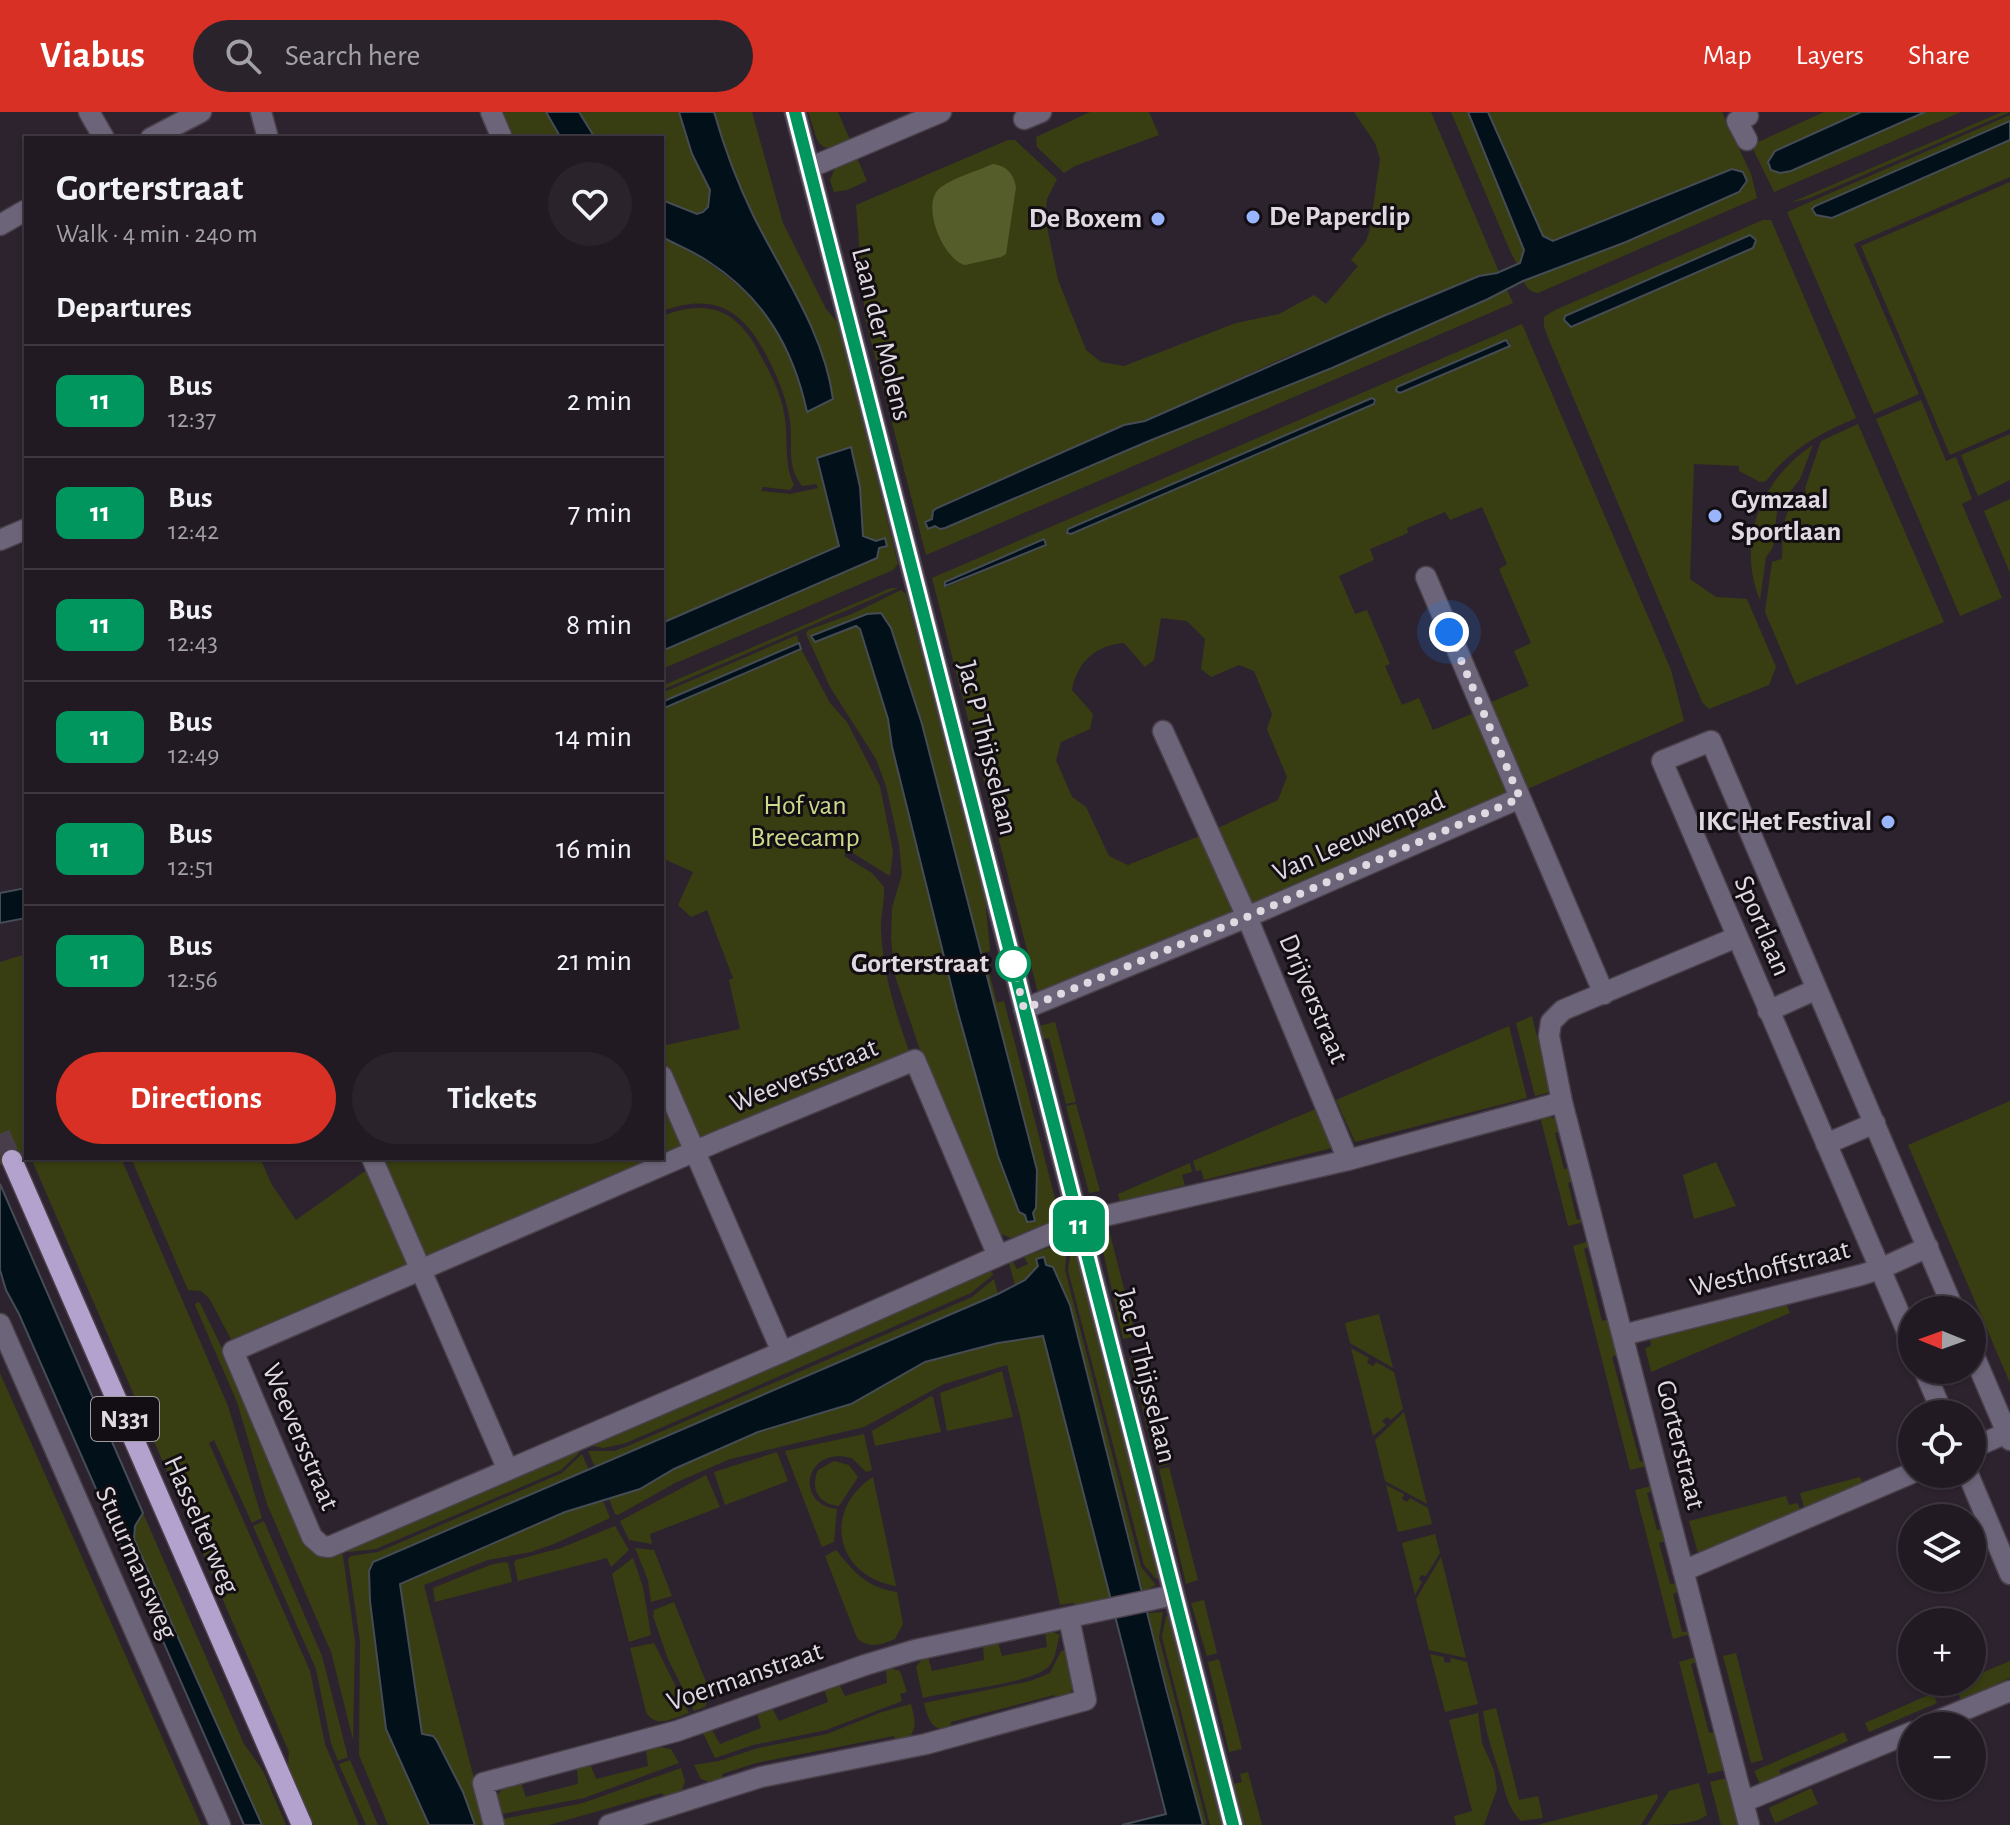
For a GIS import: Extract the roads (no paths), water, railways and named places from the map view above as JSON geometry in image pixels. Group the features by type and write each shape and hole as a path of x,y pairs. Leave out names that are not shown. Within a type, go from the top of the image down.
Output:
{"main road":[{"name":"Hasselterweg","path":"12,1160 302,1825"}],"street":[{"path":"89,112 103,136"},
{"path":"155,136 201,112"},
{"path":"261,112 267,136"},
{"path":"491,112 501,136"},
{"name":"Laan der Molens","path":"795,112 912,569"},
{"path":"809,168 941,112"},
{"path":"1747,140 1737,121 1750,113"},
{"path":"0,225 24,215"},
{"path":"0,540 24,530"},
{"name":"Jac P Thijsselaan","path":"912,569 1233,1825"},
{"path":"1426,577 1604,994 1737,937"},
{"name":"Drijverstraat","path":"1163,731 1247,917 1348,1160"},
{"name":"Sportlaan","path":"1898,1311 1662,761 1711,741 1948,1296"},
{"name":"Van Leeuwenpad","path":"1024,1009 1247,917 1520,798"},
{"name":"Sportlaan","path":"1768,1011 1817,989"},
{"name":"Gorterstraat","path":"1604,994 1563,1010 1551,1022 1549,1036 1562,1102 1743,1802"},
{"name":"Weeversstraat","path":"998,1256 915,1060 233,1351 316,1542 322,1546 337,1545 1078,1222"},
{"path":"664,1081 782,1352"},
{"path":"1078,1222 1348,1160 1562,1102"},
{"path":"1826,1144 1875,1123"},
{"path":"374,1160 508,1470"},
{"name":"Westhoffstraat","path":"1623,1335 1880,1269 1928,1247"},
{"name":"Stuurmansweg","path":"0,1324 220,1825"},
{"path":"1986,1384 2008,1437 1986,1444"},
{"path":"1683,1571 1898,1479"},
{"path":"1974,1488 2010,1574"},
{"name":"Voermanstraat","path":"494,1825 483,1783 688,1728 915,1650 1174,1595"},
{"path":"609,1825 761,1777 926,1744 1086,1700 1069,1618"},
{"path":"1959,1712 2010,1691"},
{"path":"1749,1825 1743,1802 1898,1738"}],"tunnel":[{"path":"0,1134 12,1160"}],"place":[{"name":"De Paperclip","path":"1253,217"},
{"name":"De Boxem","path":"1158,219"},
{"name":"Gymzaal Sportlaan","path":"1715,516"},
{"name":"IKC Het Festival","path":"1888,822"},
{"name":"Gorterstraat","path":"1013,964"}],"park label":[{"name":"Hof van Breecamp","path":"805,822"}]}
